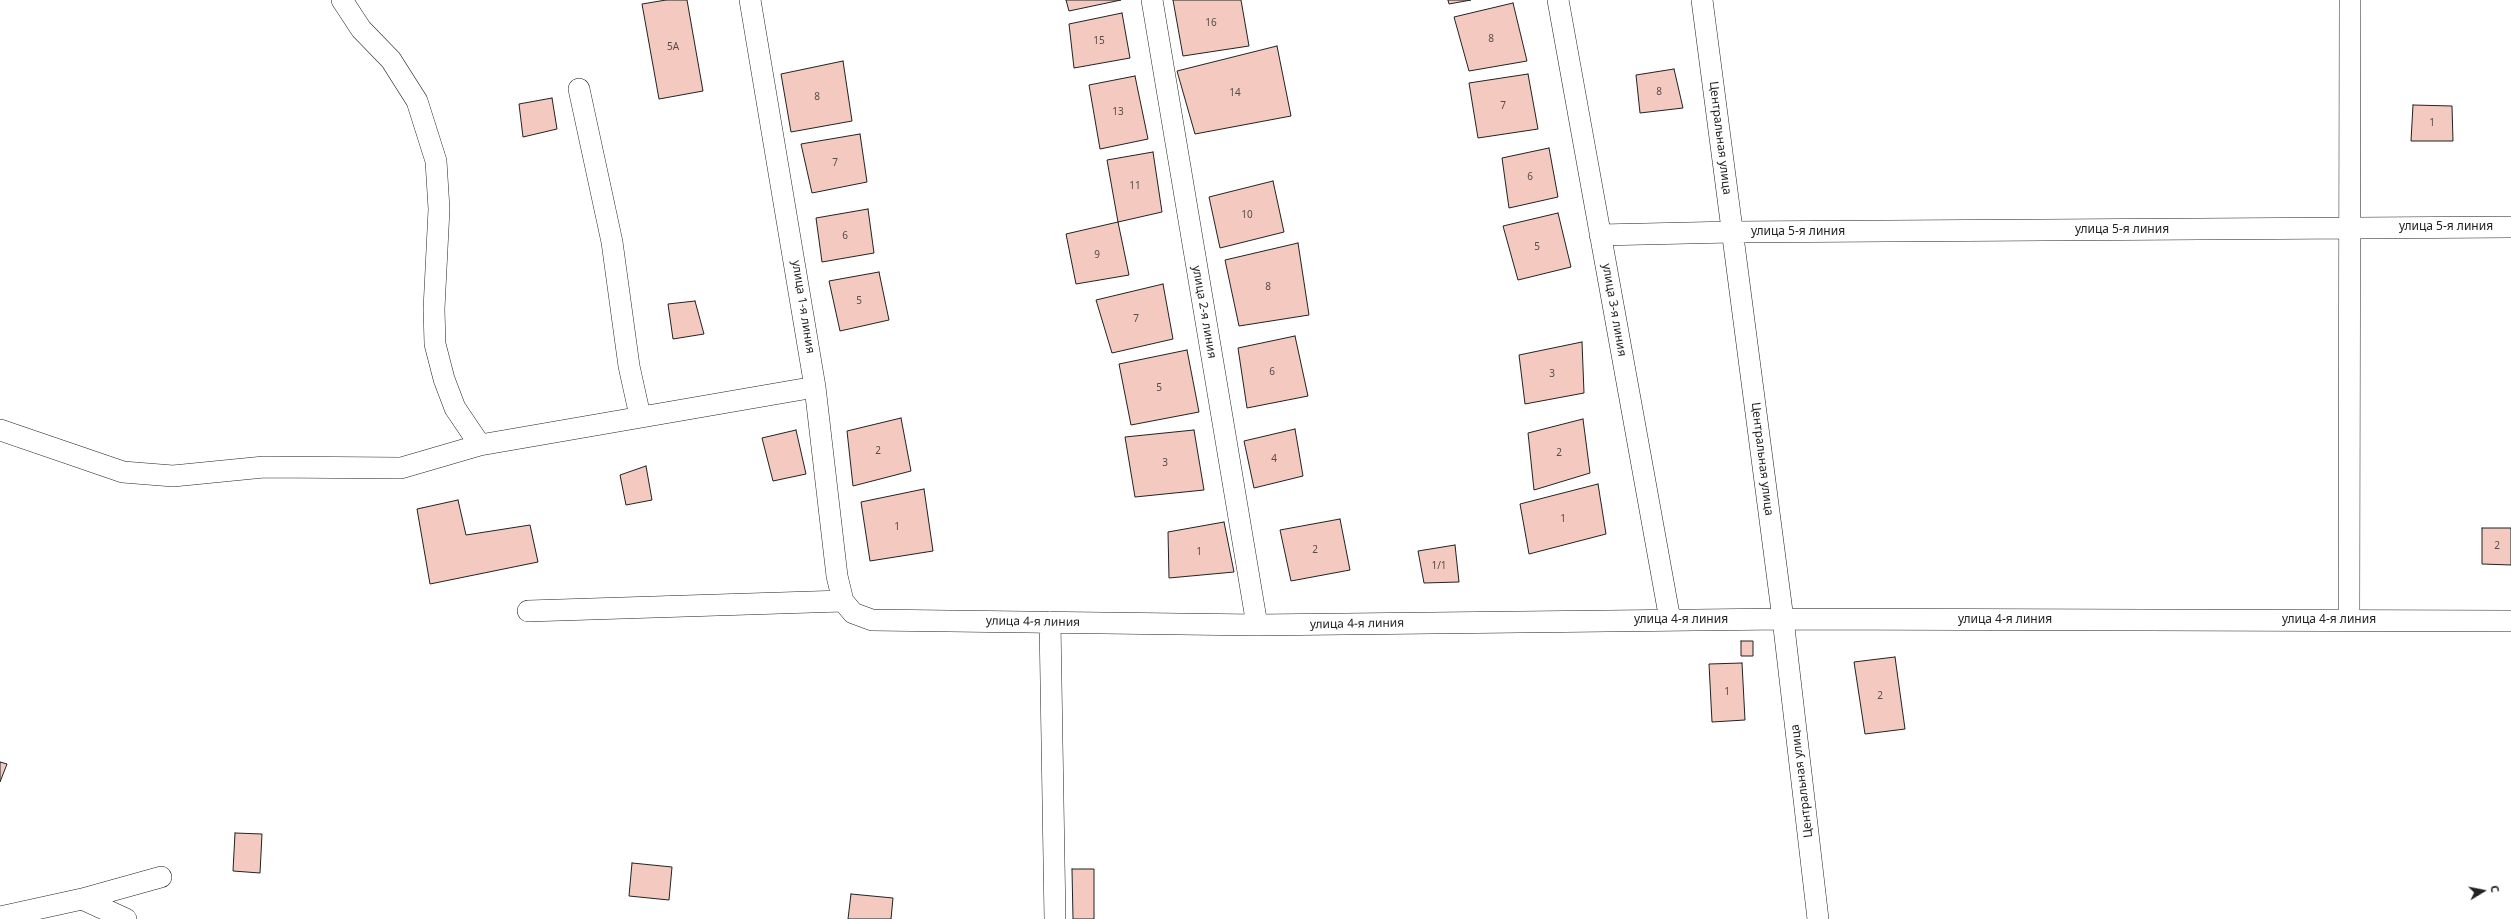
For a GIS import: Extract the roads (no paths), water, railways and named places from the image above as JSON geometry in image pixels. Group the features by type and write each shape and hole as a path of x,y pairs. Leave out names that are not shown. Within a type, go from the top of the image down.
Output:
{"street":[{"path":"342,0 361,29 391,60 417,101 436,161 439,209 434,309 435,344 444,379 456,408 480,445"},
{"name":"улица 1-я линия","path":"750,0 815,387 837,576 848,607"},
{"name":"улица 2-я линия","path":"1152,0 1257,625"},
{"name":"улица 3-я линия","path":"1558,0 1670,620"},
{"name":"Центральная улица","path":"1702,0 1783,619 1818,919"},
{"path":"2349,620 2350,0"},
{"path":"579,89 612,242 630,366 640,416"},
{"name":"улица 5-я линия","path":"1600,235 1732,232 2511,227"},
{"path":"0,430 123,472 173,476 264,467 401,468 480,445 640,416 815,387"},
{"path":"528,611 848,607"},
{"name":"улица 4-я линия","path":"848,607 872,620 1257,625 1783,619 2511,621"},
{"path":"1050,622 1055,919"},
{"path":"0,917 82,899 161,877"},
{"path":"82,899 126,919"}]}
